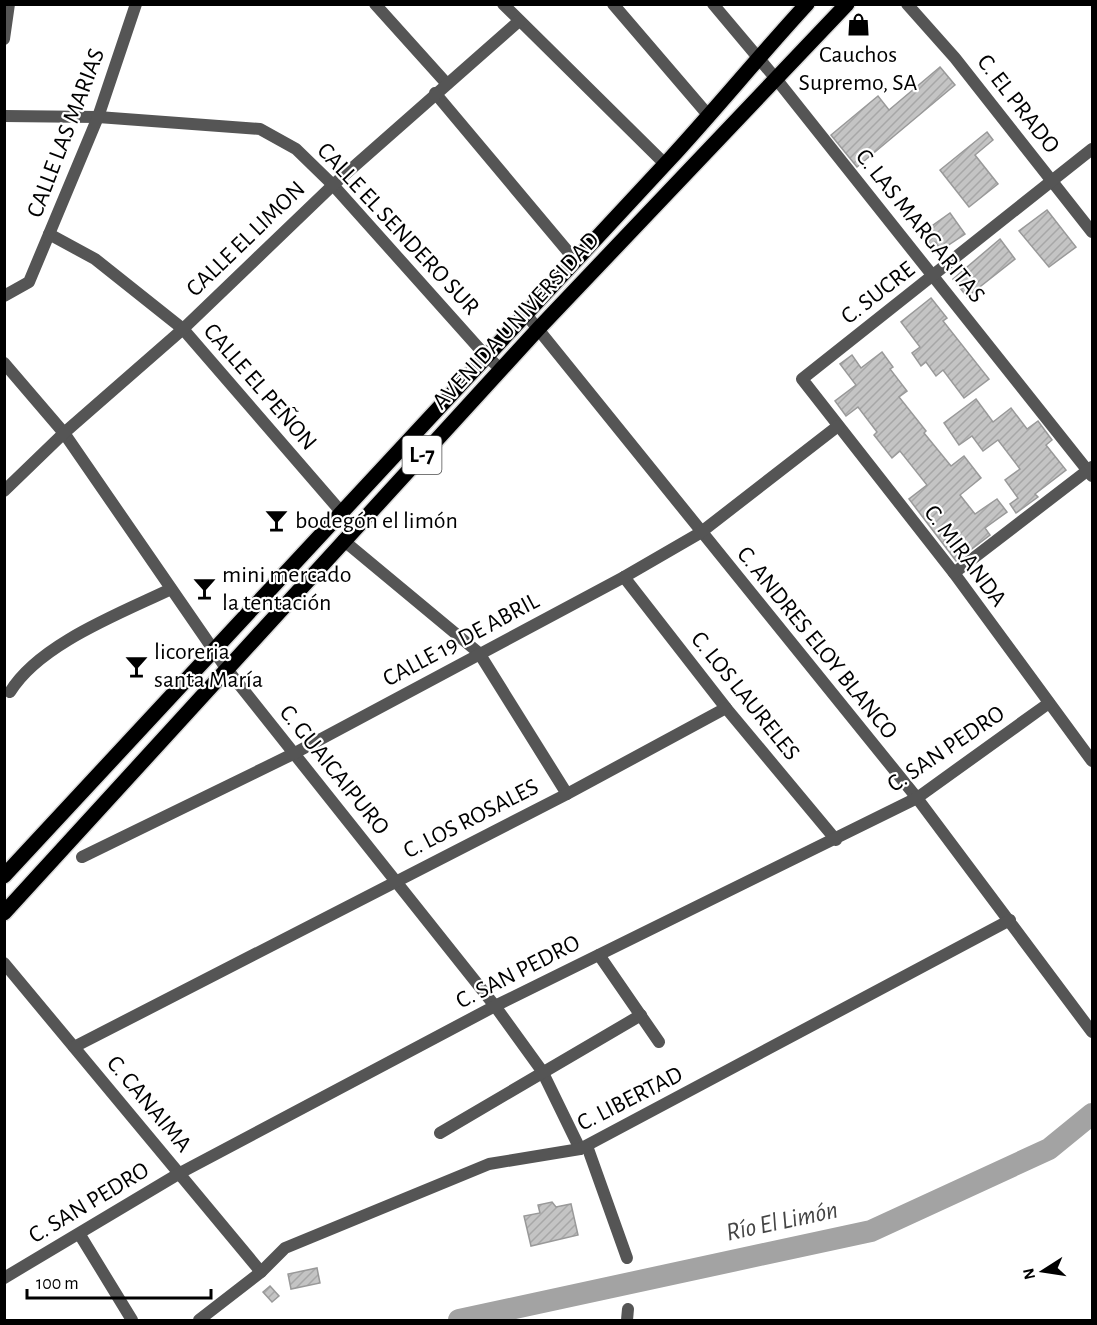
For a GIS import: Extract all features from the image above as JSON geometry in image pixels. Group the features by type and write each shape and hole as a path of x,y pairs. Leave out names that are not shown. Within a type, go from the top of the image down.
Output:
{"main road":[{"name":"AVENIDA UNIVERSIDAD","path":"4,876 213,650 343,514 485,355 709,116 807,4"},
{"name":"AVENIDA UNIVERSIDAD","path":"4,913 538,328 847,4"}],"street":[{"path":"4,39 9,4"},
{"name":"CALLE LAS MARIAS","path":"4,296 29,282 98,117 136,4"},
{"path":"375,4 447,84"},
{"path":"613,4 709,116"},
{"name":"C. LAS MARGARITAS","path":"713,4 777,80 1091,471"},
{"name":"C. EL PRADO","path":"907,4 955,58 1092,232"},
{"path":"507,6 519,21 665,164"},
{"name":"CALLE EL LIMON","path":"4,491 64,433 183,329 333,185 519,21"},
{"path":"435,93 574,260"},
{"name":"CALLE EL SENDERO SUR","path":"4,116 98,117 260,129 296,149 333,185 485,355 501,369"},
{"name":"C. SUCRE","path":"802,379 934,277 1092,149"},
{"name":"CALLE EL PEÑON","path":"50,234 95,259 183,329 343,514"},
{"name":"C. ANDRES ELOY BLANCO","path":"525,313 700,533 917,798 1092,1032"},
{"name":"C. GUAICAIPURO","path":"4,363 64,433 226,668 292,754 397,881 495,1006 542,1071 584,1148 627,1258"},
{"name":"C. MIRANDA","path":"802,379 954,573 1092,761"},
{"name":"CALLE 19 DE ABRIL","path":"82,856 292,754 624,577 700,533 838,426"},
{"path":"954,573 1091,471"},
{"path":"343,540 479,653 567,794"},
{"name":"C. LOS LAURELES","path":"624,577 726,708 836,840"},
{"path":"10,692 28,670 59,647 171,589"},
{"name":"C. SAN PEDRO","path":"4,1278 180,1173 495,1006 836,840 917,798 1049,703"},
{"name":"C. LOS ROSALES","path":"74,1047 567,794 726,708"},
{"name":"C. LIBERTAD","path":"199,1320 261,1272 285,1248 489,1164 584,1148 1010,920"},
{"path":"599,955 659,1042"},
{"name":"C. CANAIMA","path":"4,963 261,1272"},
{"path":"440,1133 542,1071 577,1054 641,1015"},
{"path":"80,1234 132,1320"}],"building":[{"path":"940,67 955,85 857,167 831,135 878,96 889,110"},
{"path":"987,132 993,140 975,155 998,184 969,207 940,170"},
{"path":"1047,210 1076,247 1049,267 1019,231"},
{"path":"950,213 965,234 941,250 935,242 931,245 922,233"},
{"path":"1000,239 1015,259 967,297 953,279"},
{"path":"931,298 947,318 943,321 989,379 964,398 943,370 936,376 926,362 921,366 912,353 920,347 901,322"},
{"path":"882,352 893,367 890,369 907,391 899,397 926,431 924,433 951,466 964,456 981,478 960,495 975,514 997,499 1007,512 985,528 990,535 956,561 909,499 927,485 900,451 892,458 874,435 877,432 858,407 846,416 835,401 856,385 840,364 852,355 861,368"},
{"path":"976,399 993,422 1011,408 1027,429 1038,421 1052,440 1046,445 1066,470 1035,494 1038,497 1016,513 1010,504 1018,498 1005,480 1020,469 998,440 983,451 972,436 959,445 944,423"},
{"path":"552,1202 556,1207 571,1204 578,1235 531,1246 524,1216 540,1213 538,1205"},
{"path":"317,1268 320,1283 291,1289 288,1274"},
{"path":"270,1286 279,1296 272,1302 263,1292"}],"waterway":[{"name":"Río El Limón","path":"459,1320 871,1231 1049,1149 1092,1114"}],"place":[{"name":"Cauchos Supremo, SA","path":"858,25"},
{"name":"bodegón el limón","path":"277,521"},
{"name":"mini mercado la tentación","path":"204,589"},
{"name":"licoreria santa María","path":"136,666"}]}
